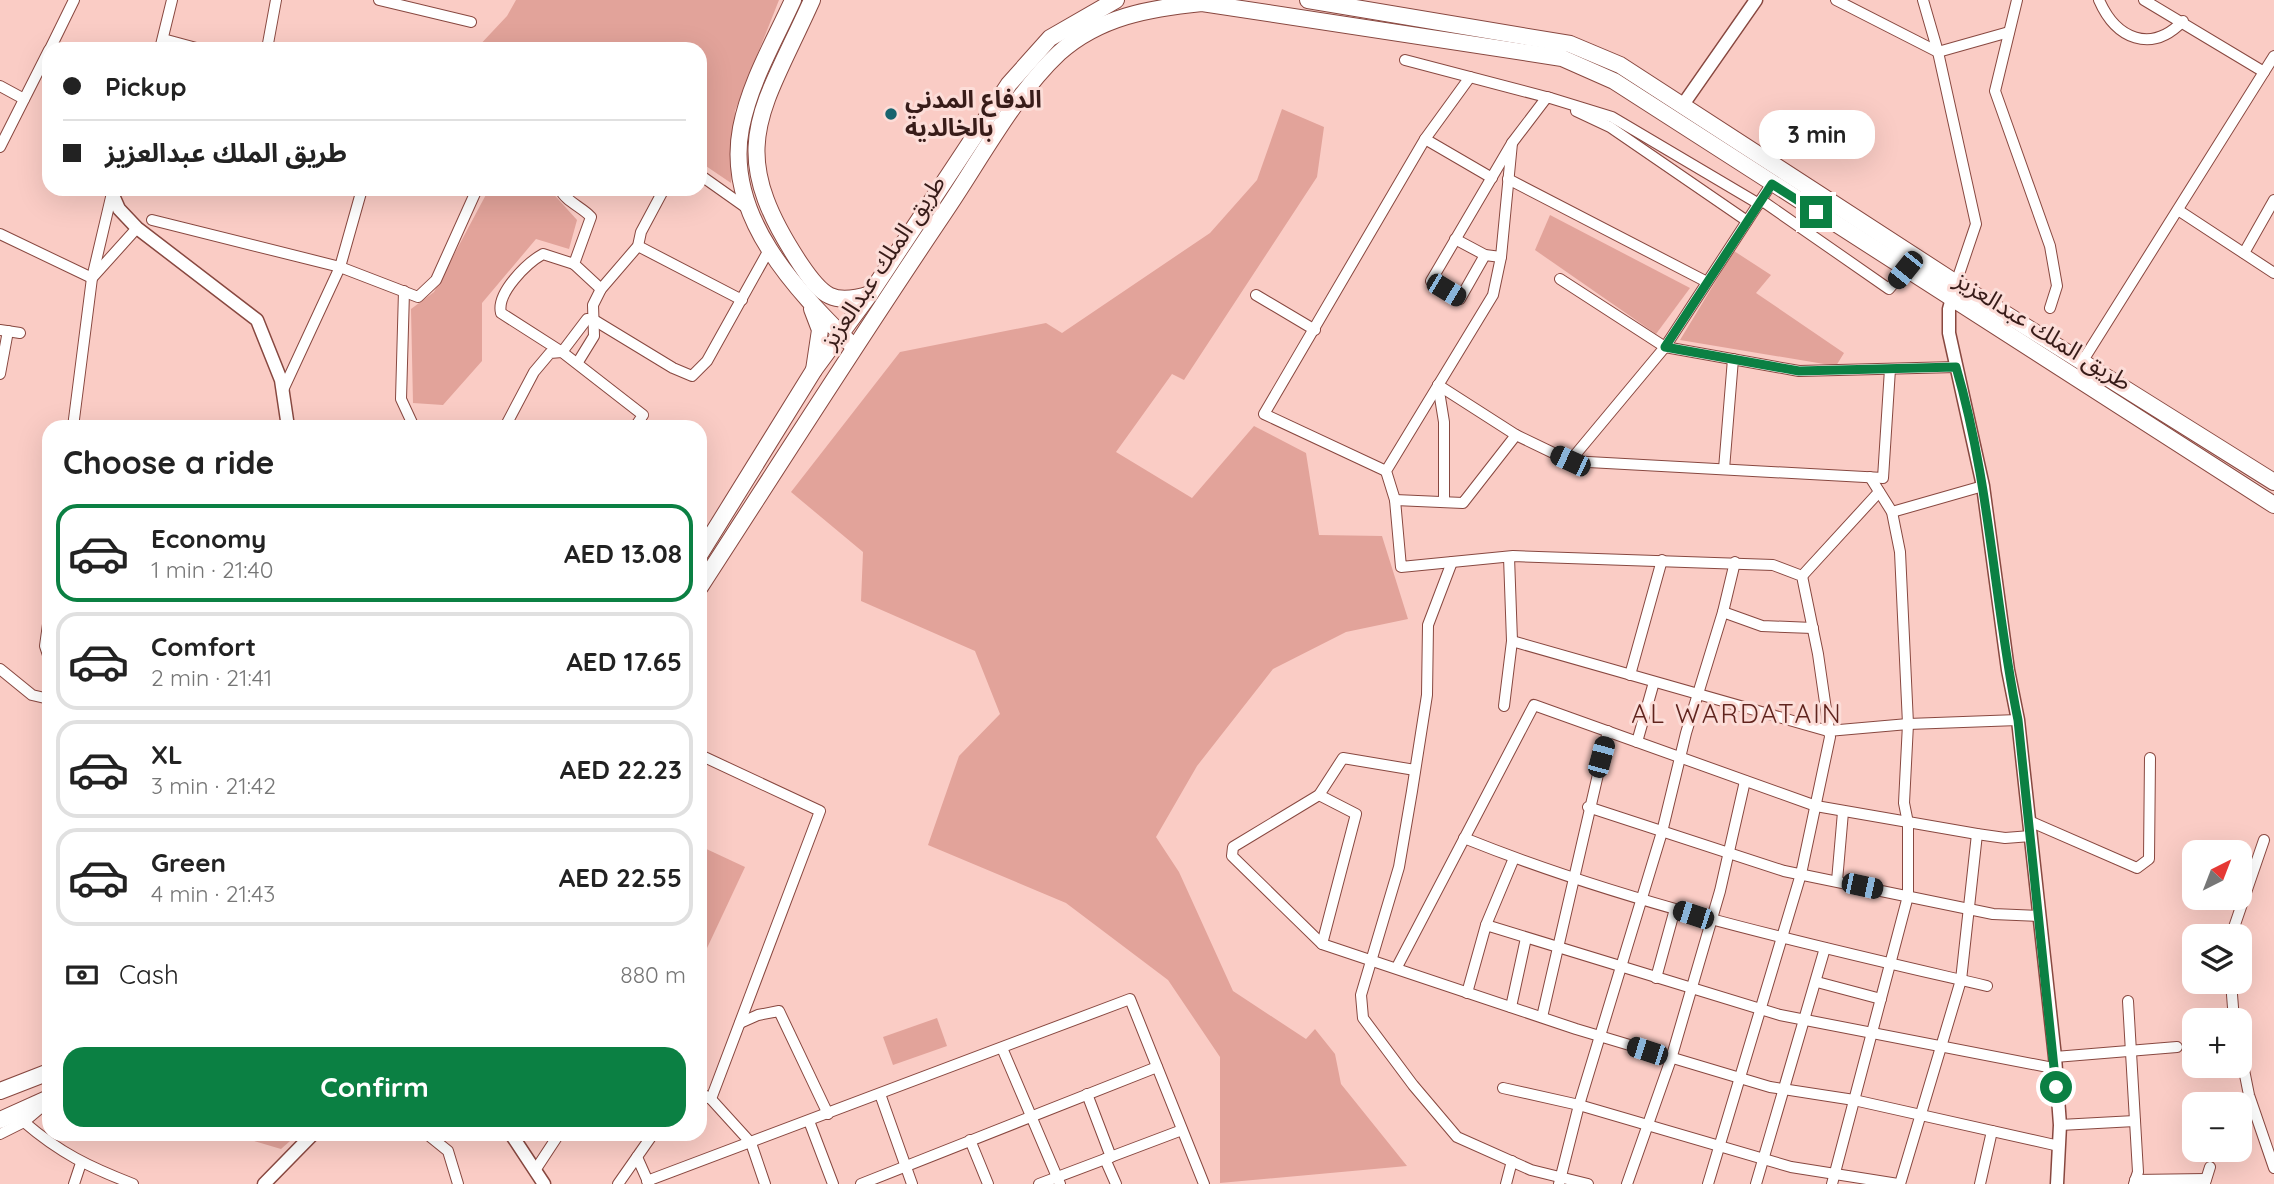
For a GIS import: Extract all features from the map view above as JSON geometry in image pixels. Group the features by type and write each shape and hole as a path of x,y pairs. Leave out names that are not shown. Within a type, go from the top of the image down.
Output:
{"main road":[{"path":"793,0 766,55 741,128 739,146 743,192 780,269 808,300 858,339"},
{"path":"812,0 762,109 755,163 762,194 779,231 845,327"},
{"name":"طريق الملك عبدالعزيز","path":"707,543 814,370 870,294 1010,84 1050,38 1115,0"},
{"name":"طريق الملك عبدالعزيز","path":"1308,0 1570,44 1620,65 1956,283 2274,482"},
{"name":"طريق الملك عبدالعزيز","path":"707,576 858,339 1024,95 1060,52 1114,19 1147,8 1202,3 1563,58 1614,81 2274,505"},
{"path":"822,292 844,301 870,294"},
{"path":"808,300 820,330 814,370"},
{"path":"0,1091 42,1075"},
{"path":"0,1121 42,1102"}],"street":[{"path":"53,42 74,0"},
{"path":"162,42 172,0"},
{"path":"268,42 276,0"},
{"path":"379,0 471,22"},
{"path":"1682,106 1756,0"},
{"path":"1836,0 1938,52 2008,32"},
{"path":"1923,0 1938,52 1976,224 1956,283 1949,333 1983,486 2008,670 2018,720 2060,1125 2057,1184"},
{"path":"2017,0 1996,91 2050,246 2057,286 2050,308"},
{"path":"2099,0 2110,22 2142,40 2165,36 2183,21"},
{"path":"2144,0 2264,72"},
{"path":"2082,362 2274,56"},
{"path":"1405,60 1612,117 1760,202 1889,289 1905,270"},
{"path":"0,148 42,64"},
{"path":"1470,77 1425,139 1264,414 1386,471 1395,500 1401,567 1509,557 1735,562 1773,565 1802,576"},
{"path":"0,86 24,99"},
{"path":"1485,255 1460,299 1431,281 1512,143 1547,97"},
{"path":"1547,97 1610,127 1747,221"},
{"path":"1425,139 1492,177"},
{"path":"1386,471 1493,295 1501,257 1512,143"},
{"path":"707,180 751,212"},
{"path":"1508,180 1707,282"},
{"path":"1570,461 1665,347 1772,184"},
{"path":"74,420 92,278 112,196"},
{"path":"115,196 119,209 137,228 257,320 283,391 287,420"},
{"path":"283,391 340,267 360,196"},
{"path":"152,220 340,267 418,297 436,280 474,196"},
{"path":"568,196 591,217 574,264"},
{"path":"578,362 594,336 593,305 601,289 638,246 641,232 660,196"},
{"path":"2244,253 2274,200"},
{"path":"2178,210 2274,272"},
{"path":"92,278 137,228"},
{"path":"0,234 92,278"},
{"path":"1455,239 1485,255 1501,257"},
{"path":"638,246 742,300"},
{"path":"562,352 587,319 594,320 673,368 692,376 707,361 770,248"},
{"path":"601,289 574,264 543,254 531,261 499,307 501,313 511,322 578,362 643,415 640,420"},
{"path":"1560,279 1665,347 1799,371 1956,367"},
{"path":"404,291 401,399 411,420"},
{"path":"1256,295 1315,330"},
{"path":"0,374 4,331 20,333"},
{"path":"509,420 534,372 550,352 562,352"},
{"path":"1724,469 1733,359"},
{"path":"1438,385 1516,435 1570,461 1883,478 1891,369"},
{"path":"1438,385 1444,422 1444,502"},
{"path":"1395,500 1463,503 1516,435"},
{"path":"1833,1179 1908,896 1908,823 1904,803 1908,724 1900,552 1892,512 1870,477"},
{"path":"1892,512 1983,486"},
{"path":"1802,576 1880,492"},
{"path":"1504,706 1511,641 1509,557"},
{"path":"1630,675 1662,561"},
{"path":"1452,562 1428,625 1427,695 1399,867 1361,995 1363,1018 1412,1086 1457,1137 1531,1170 1560,1180 1588,1184"},
{"path":"1560,1180 1579,1105 1662,832 1679,757 1723,612 1735,562"},
{"path":"1708,1184 1801,874 1816,806 1828,731 1813,628 1802,576"},
{"path":"1723,612 1762,625 1813,628"},
{"path":"1511,641 1828,731 1908,724 2018,720"},
{"path":"0,669 32,695 42,697"},
{"path":"1637,742 1654,682"},
{"path":"1398,967 1534,705 1816,806 1976,834 2005,838 2031,836"},
{"path":"1542,1017 1588,807 1608,732"},
{"path":"707,758 820,811 711,1099"},
{"path":"1415,770 1343,758 1319,795 1233,847 1232,856 1322,944 1671,1059 1740,1078 1854,1100 2059,1146"},
{"path":"2029,821 2137,869 2144,867 2149,859 2150,758"},
{"path":"1627,1184 1645,1125 1671,1059 1711,920 1745,781"},
{"path":"1319,795 1356,814 1322,944"},
{"path":"1588,807 1801,874 1993,914 2039,916"},
{"path":"1837,881 1843,812"},
{"path":"1503,1088 1579,1105 1833,1179 1899,1184 1961,980 1976,834"},
{"path":"1464,838 1514,858 1711,920 1987,986"},
{"path":"2235,924 2264,840"},
{"path":"1467,993 1486,925 1514,858"},
{"path":"1656,978 1675,909"},
{"path":"1486,925 1761,1009 1941,1047 2054,1062 2130,1049 2177,1047"},
{"path":"1511,1007 1526,938"},
{"path":"1756,1184 1825,948"},
{"path":"1816,982 1881,999"},
{"path":"636,1157 648,1182 1130,999 1204,1184"},
{"path":"2128,1001 2138,1172 2135,1182 2206,1181 2210,1167"},
{"path":"740,1023 758,1014 779,1011 828,1114"},
{"path":"1002,1048 1058,1180"},
{"path":"861,1184 1157,1067"},
{"path":"2246,1078 2274,1168"},
{"path":"880,1094 912,1184"},
{"path":"1087,1094 1116,1184"},
{"path":"707,1097 751,1143 765,1184"},
{"path":"0,1133 24,1122 42,1105"},
{"path":"809,1121 833,1184"},
{"path":"2060,1125 2135,1121"},
{"path":"24,1122 42,1137"},
{"path":"1040,1184 1058,1180 1182,1130"},
{"path":"1980,1184 1992,1130"},
{"path":"970,1140 988,1184"},
{"path":"47,1141 81,1163 133,1184"},
{"path":"264,1184 306,1141"},
{"path":"435,1141 448,1152 458,1184"},
{"path":"516,1141 544,1184"},
{"path":"536,1170 555,1141"},
{"path":"618,1184 648,1141"},
{"path":"1506,1184 1512,1161"},
{"path":"74,1184 81,1163"}],"shaded area":[{"path":"516,0 779,0 735,111 731,183 707,167 707,42 483,42 507,16"},
{"path":"1282,109 1324,127 1317,177 1184,380 1172,374 1116,452 1192,498 1254,426 1306,453 1319,535 1382,536 1408,619 1346,632 1273,669 1197,766 1156,837 1179,872 1233,991 1306,1039 1315,1029 1335,1054 1341,1084 1407,1166 1220,1183 1220,1057 1168,980 1066,903 928,845 959,756 1000,714 975,651 861,601 863,552 791,492 900,352 1046,323 1062,333 1210,233 1257,180"},
{"path":"485,196 555,196 577,220 569,249 536,239 482,303 482,361 443,405 413,403 411,309 434,292"},
{"path":"1550,215 1690,288 1656,334 1535,250"},
{"path":"1734,251 1771,275 1756,293 1844,353 1836,366 1680,340"},
{"path":"707,849 745,867 707,948"},
{"path":"937,1018 947,1046 893,1065 883,1037"},
{"path":"254,1141 290,1141 281,1149"}],"place":[{"name":"الدفاع المدني بالخالدية","path":"891,114"}],"district":[{"name":"AL WARDATAIN","path":"1737,714"}],"route":[{"path":"1816,212 1772,184 1665,347 1799,371 1956,367 1967,405 1983,486 1984,514 2018,720 2056,1087"}]}
